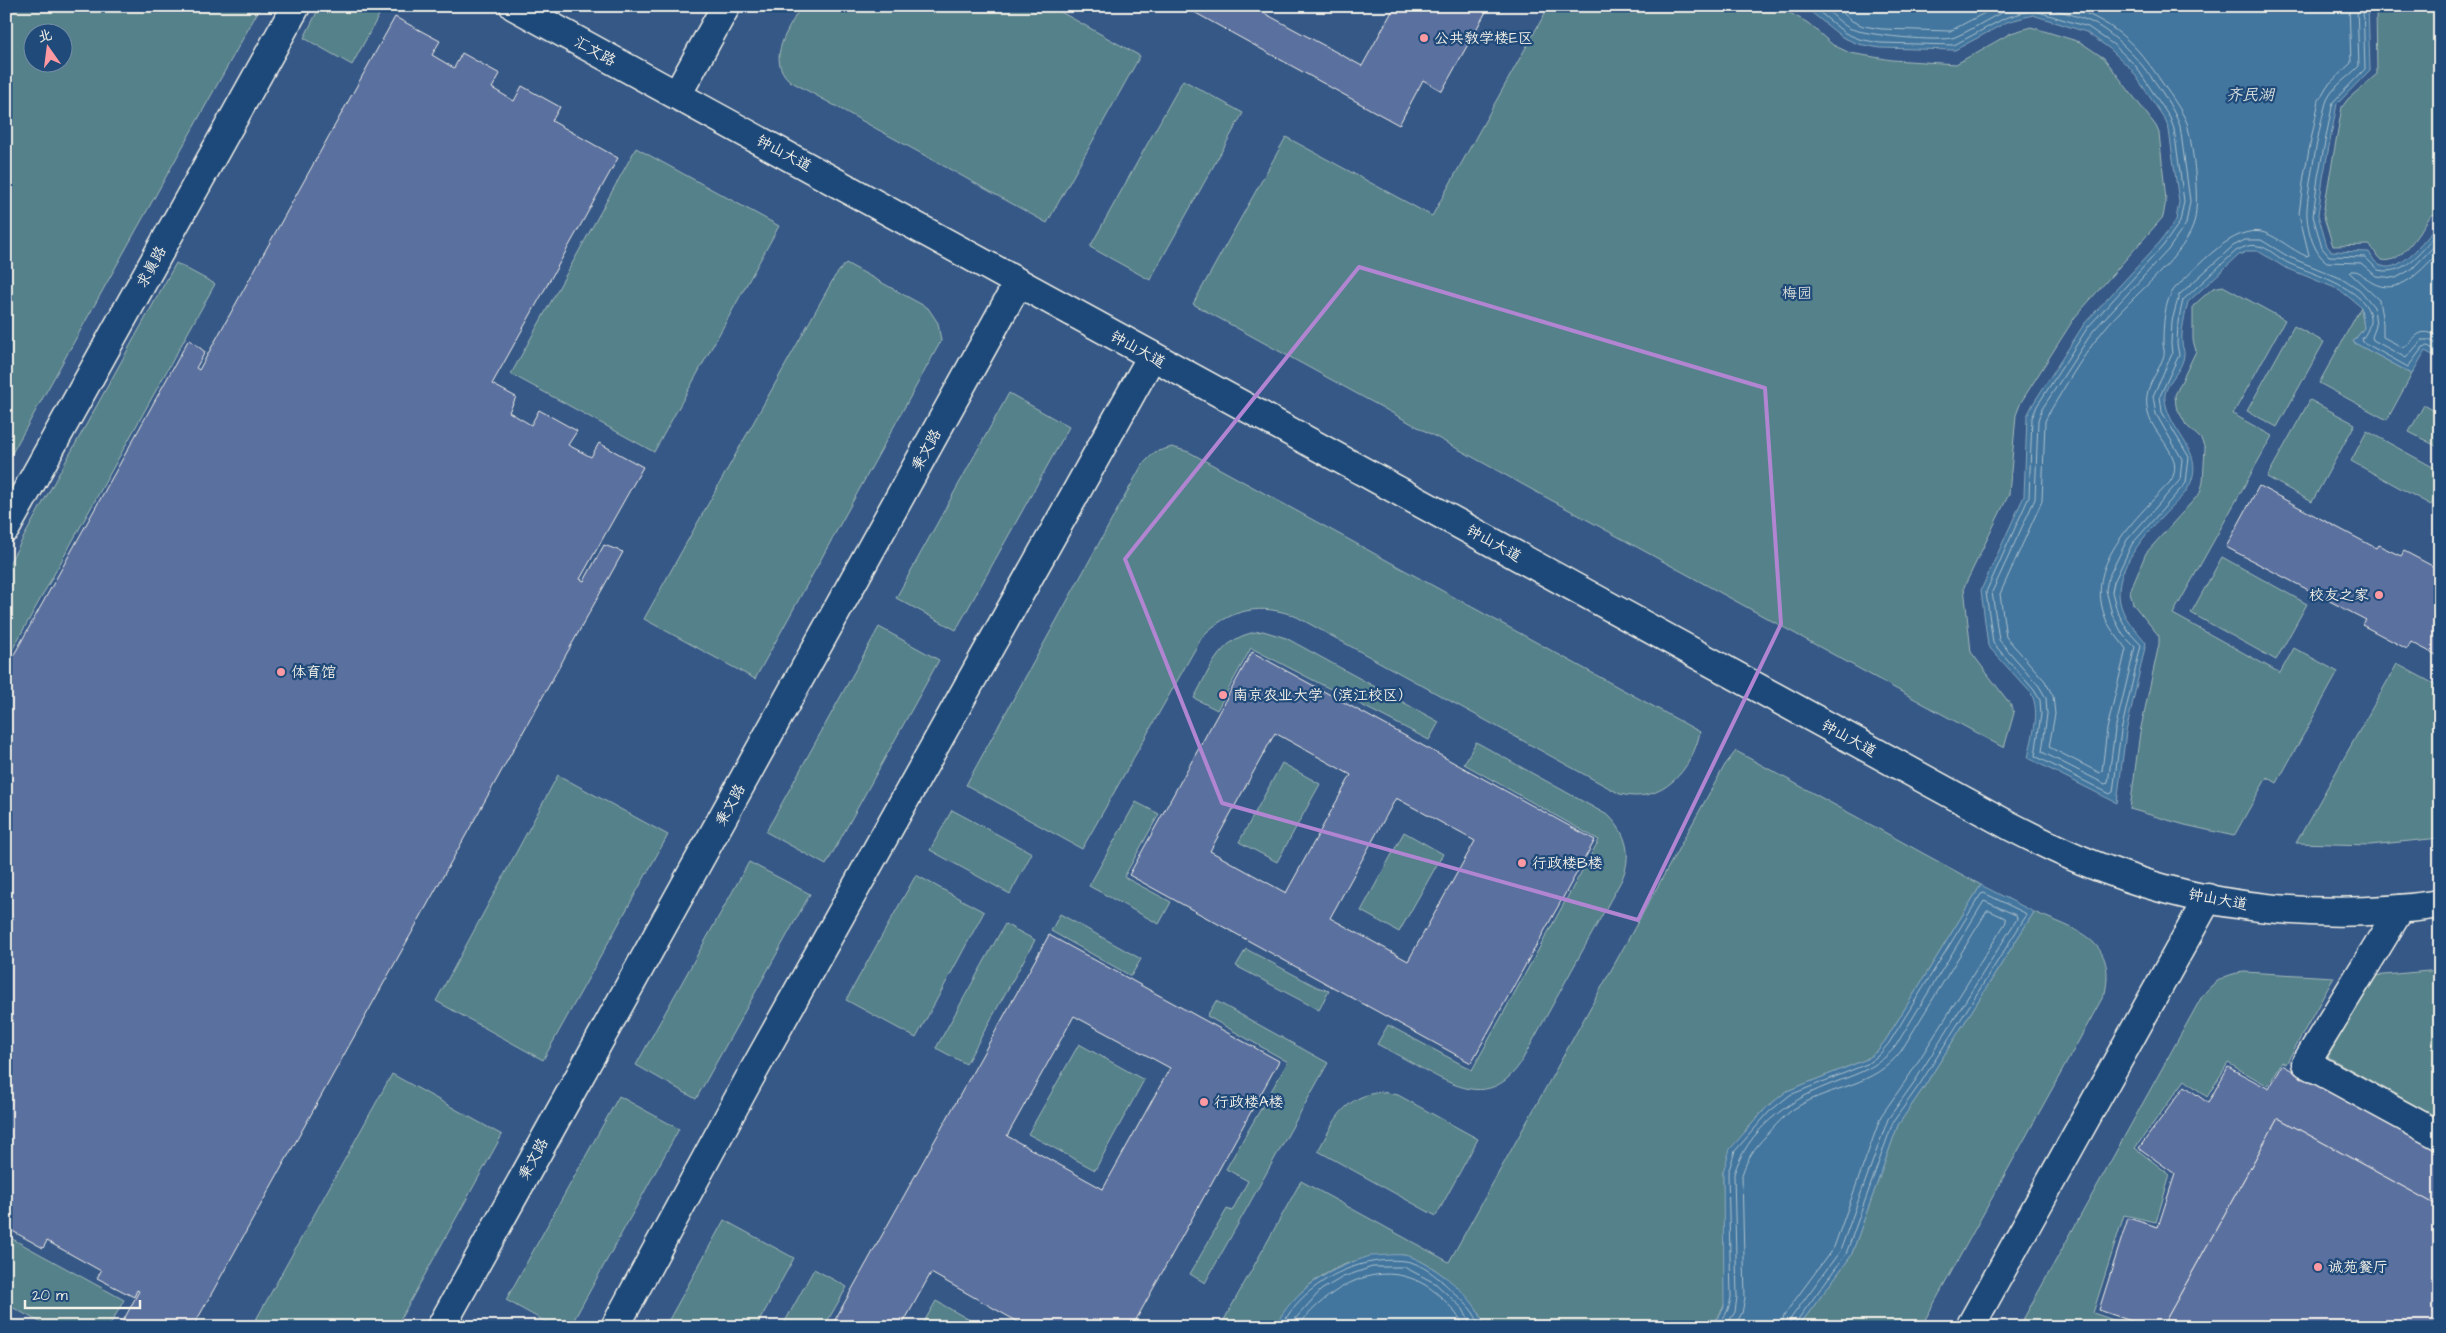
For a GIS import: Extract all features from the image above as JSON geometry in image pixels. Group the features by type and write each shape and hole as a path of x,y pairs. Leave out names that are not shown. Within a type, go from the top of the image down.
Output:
{"lane":[{"name":"求真路","path":"6,528 296,6"},
{"name":"汇文路","path":"514,6 677,95"},
{"path":"677,95 726,6"},
{"name":"钟山大道","path":"677,95 1996,819 2058,850 2098,867 2159,887 2208,898 2265,907 2319,911 2400,909 2440,904"},
{"name":"秉文路","path":"441,1327 1018,283"},
{"path":"615,1327 748,1081 1152,356"},
{"path":"1970,1327 2208,898"},
{"path":"2400,909 2306,1063 2440,1136"}],"highlighted area":[{"path":"1359,267 1765,388 1781,624 1638,920 1222,803 1125,559"}],"shaded area":[{"name":"南京农业大学（滨江校区）","path":"6,6 2440,6 2440,1327 6,1327"}],"green space":[{"path":"6,6 261,6 6,464"},
{"path":"320,6 384,6 352,65 304,38"},
{"path":"801,6 1050,6 1140,56 1047,223 790,81 779,63 779,54 786,34"},
{"name":"梅园","path":"1549,6 1771,6 1808,23 1833,45 1850,53 1892,60 1956,64 2011,33 2031,27 2080,42 2104,58 2156,126 2159,133 2166,200 2163,217 2075,317 2021,402 2016,415 2009,494 1964,587 1971,652 2010,704 2014,713 2004,748 1193,304 1286,137 1432,216"},
{"path":"2376,6 2440,6 2440,217 2432,214 2404,252 2389,260 2380,259 2369,245 2333,246 2323,214 2342,107 2348,99 2377,74"},
{"path":"1183,80 1243,113 1150,280 1090,247"},
{"path":"636,148 779,226 654,452 511,374"},
{"path":"176,263 215,284 6,661 6,569"},
{"path":"846,263 928,308 938,323 941,341 755,679 644,619 835,276"},
{"path":"2223,286 2285,320 2233,414 2272,436 2173,614 2280,673 2294,648 2338,672 2277,783 2267,777 2234,836 2185,825 2130,809 2140,732 2159,644 2159,636 2133,604 2130,591 2146,553 2200,493 2203,482 2205,448 2201,439 2186,425 2176,406 2175,395 2196,351 2193,340 2193,306 2213,288"},
{"path":"2361,307 2364,328 2353,342 2412,374 2387,420 2319,383"},
{"path":"2294,326 2324,342 2277,427 2247,411"},
{"path":"1009,393 1069,427 956,630 896,598"},
{"path":"2310,400 2355,424 2312,502 2267,477"},
{"path":"2424,405 2440,414 2440,448 2409,432"},
{"path":"2367,431 2440,471 2440,490 2431,505 2351,461"},
{"path":"1172,447 1189,452 1700,732 1690,759 1673,781 1662,789 1649,794 1635,796 1620,794 1297,617 1284,612 1258,609 1234,614 1212,627 1202,637 1082,849 966,785 1142,465 1155,452"},
{"path":"2222,557 2307,604 2276,660 2191,613"},
{"path":"879,627 939,660 826,865 766,832"},
{"path":"1263,631 1286,638 1439,722 1429,740 1251,648 1217,710 1194,698 1213,663 1227,645 1249,634"},
{"path":"2397,664 2440,687 2440,838 2370,845 2296,843"},
{"path":"1476,742 1609,816 1624,838 1627,854 1625,872 1621,881 1520,1064 1509,1077 1497,1085 1485,1089 1460,1087 1448,1082 1377,1044 1388,1025 1472,1070 1599,840 1464,764"},
{"path":"1736,751 1981,885 1885,1041 1876,1052 1865,1060 1787,1091 1766,1108 1747,1128 1723,1172 1726,1296 1724,1306 1717,1317 1706,1327 1484,1327 1477,1310 1451,1282 1428,1265 1401,1255 1372,1257 1355,1261 1323,1275 1296,1298 1284,1312 1275,1327 1220,1327 1301,1181 1449,1262 1725,765"},
{"path":"1282,763 1320,784 1277,862 1239,842"},
{"path":"558,775 668,835 543,1060 436,1001"},
{"path":"1136,802 1159,814 1124,877 1171,902 1159,924 1089,886"},
{"path":"952,810 1032,853 1010,894 930,850"},
{"path":"1404,832 1443,854 1399,932 1361,911"},
{"path":"749,862 810,894 696,1099 636,1065"},
{"path":"916,875 984,912 916,1038 846,1000"},
{"path":"2034,912 2077,931 2098,948 2105,960 2107,975 2105,993 1921,1327 1798,1327 1851,1256 1898,1125"},
{"path":"1060,914 1141,959 1131,976 1051,931"},
{"path":"1005,924 1035,940 966,1064 936,1048"},
{"path":"1246,949 1317,987 1329,991 1319,1010 1236,966"},
{"path":"2440,970 2440,1119 2328,1057 2373,976"},
{"path":"2244,972 2334,977 2286,1064 2282,1062 2268,1086 2228,1063 2207,1097 2185,1080 2135,1148 2170,1175 2156,1222 2124,1215 2093,1313 2134,1327 2019,1327 2201,998 2210,987 2220,980"},
{"path":"1216,1001 1328,1063 1205,1283 1190,1274 1227,1209 1232,1211 1248,1181 1226,1169 1288,1062 1207,1016"},
{"path":"1079,1044 1144,1080 1095,1170 1028,1134"},
{"path":"392,1074 502,1135 396,1327 252,1327"},
{"path":"1382,1092 1398,1095 1478,1139 1436,1216 1318,1151 1335,1120 1349,1104 1369,1094"},
{"path":"619,1096 679,1129 570,1327 555,1327 506,1300"},
{"path":"724,1220 794,1258 756,1327 665,1327"},
{"path":"7,1236 124,1300 109,1327 49,1327 6,1304"},
{"path":"814,1269 847,1287 824,1327 782,1327"},
{"path":"936,1301 982,1327 921,1327"}],"water":[{"name":"齐民湖","path":"1800,6 2368,6 2370,70 2337,104 2318,215 2327,246 2331,251 2369,252 2377,264 2389,267 2406,259 2440,223 2440,359 2425,351 2412,374 2353,342 2364,328 2361,307 2340,290 2284,267 2258,251 2248,251 2239,255 2188,302 2182,333 2183,360 2167,388 2165,399 2168,412 2192,455 2194,467 2192,479 2185,493 2149,531 2128,561 2121,577 2119,593 2122,609 2130,623 2146,643 2126,732 2117,803 2028,758 2036,717 2034,701 2031,693 1988,646 1981,590 2024,496 2027,416 2033,404 2084,324 2160,242 2176,220 2179,202 2169,130 2166,121 2131,69 2110,49 2086,32 2033,15 2007,22 1955,50 1880,48 1858,44 1842,37 1811,12"},
{"path":"1981,885 2034,912 1898,1125 1851,1256 1798,1327 1705,1327 1718,1318 1724,1308 1723,1172 1730,1149 1766,1108 1787,1091 1865,1060 1876,1052 1885,1041"},
{"path":"1405,1255 1431,1267 1454,1284 1474,1305 1481,1316 1484,1327 1275,1327 1293,1301 1315,1281 1341,1267 1370,1256"}],"building":[{"name":"公共教学楼E区","path":"1183,6 1251,6 1362,66 1395,6 1480,6 1487,10 1442,91 1423,80 1399,125"},
{"name":"体育馆","path":"395,17 440,41 432,55 454,68 462,53 500,74 492,88 514,101 522,86 560,107 552,121 618,158 492,384 516,397 509,412 531,425 539,410 577,431 568,445 591,457 599,443 643,467 580,579 584,581 604,545 623,552 193,1327 120,1327 139,1291 137,1290 134,1297 97,1278 101,1271 47,1241 43,1248 7,1228 11,1221 6,1218 6,669 189,339 205,352 196,368 199,370"},
{"name":"校友之家","path":"2259,486 2376,548 2378,545 2401,556 2404,551 2440,570 2440,657 2411,642 2407,649 2362,625 2366,620 2226,547"},
{"name":"行政楼B楼","path":"1252,652 1595,840 1471,1063 1129,875","holes":["1275,733 1351,775 1286,893 1210,851","1396,798 1475,841 1408,961 1330,918"]},
{"name":"行政楼A楼","path":"1049,935 1279,1061 1132,1327 1027,1327 931,1273 901,1327 831,1327","holes":["1074,1016 1170,1068 1103,1189 1007,1136"]},
{"path":"2282,1065 2440,1151 2440,1207 2278,1118 2162,1327 2139,1327 2140,1324 2099,1310 2128,1218 2158,1227 2175,1174 2139,1148 2185,1086 2208,1103 2228,1067 2269,1089"},
{"name":"诚苑餐厅","path":"2278,1118 2440,1207 2440,1327 2162,1327"}],"place":[{"name":"公共教学楼E区","path":"1424,38"},
{"name":"校友之家","path":"2379,595"},
{"name":"体育馆","path":"281,672"},
{"name":"南京农业大学（滨江校区）","path":"1223,695"},
{"name":"行政楼B楼","path":"1522,863"},
{"name":"行政楼A楼","path":"1204,1102"},
{"name":"诚苑餐厅","path":"2318,1267"}]}
